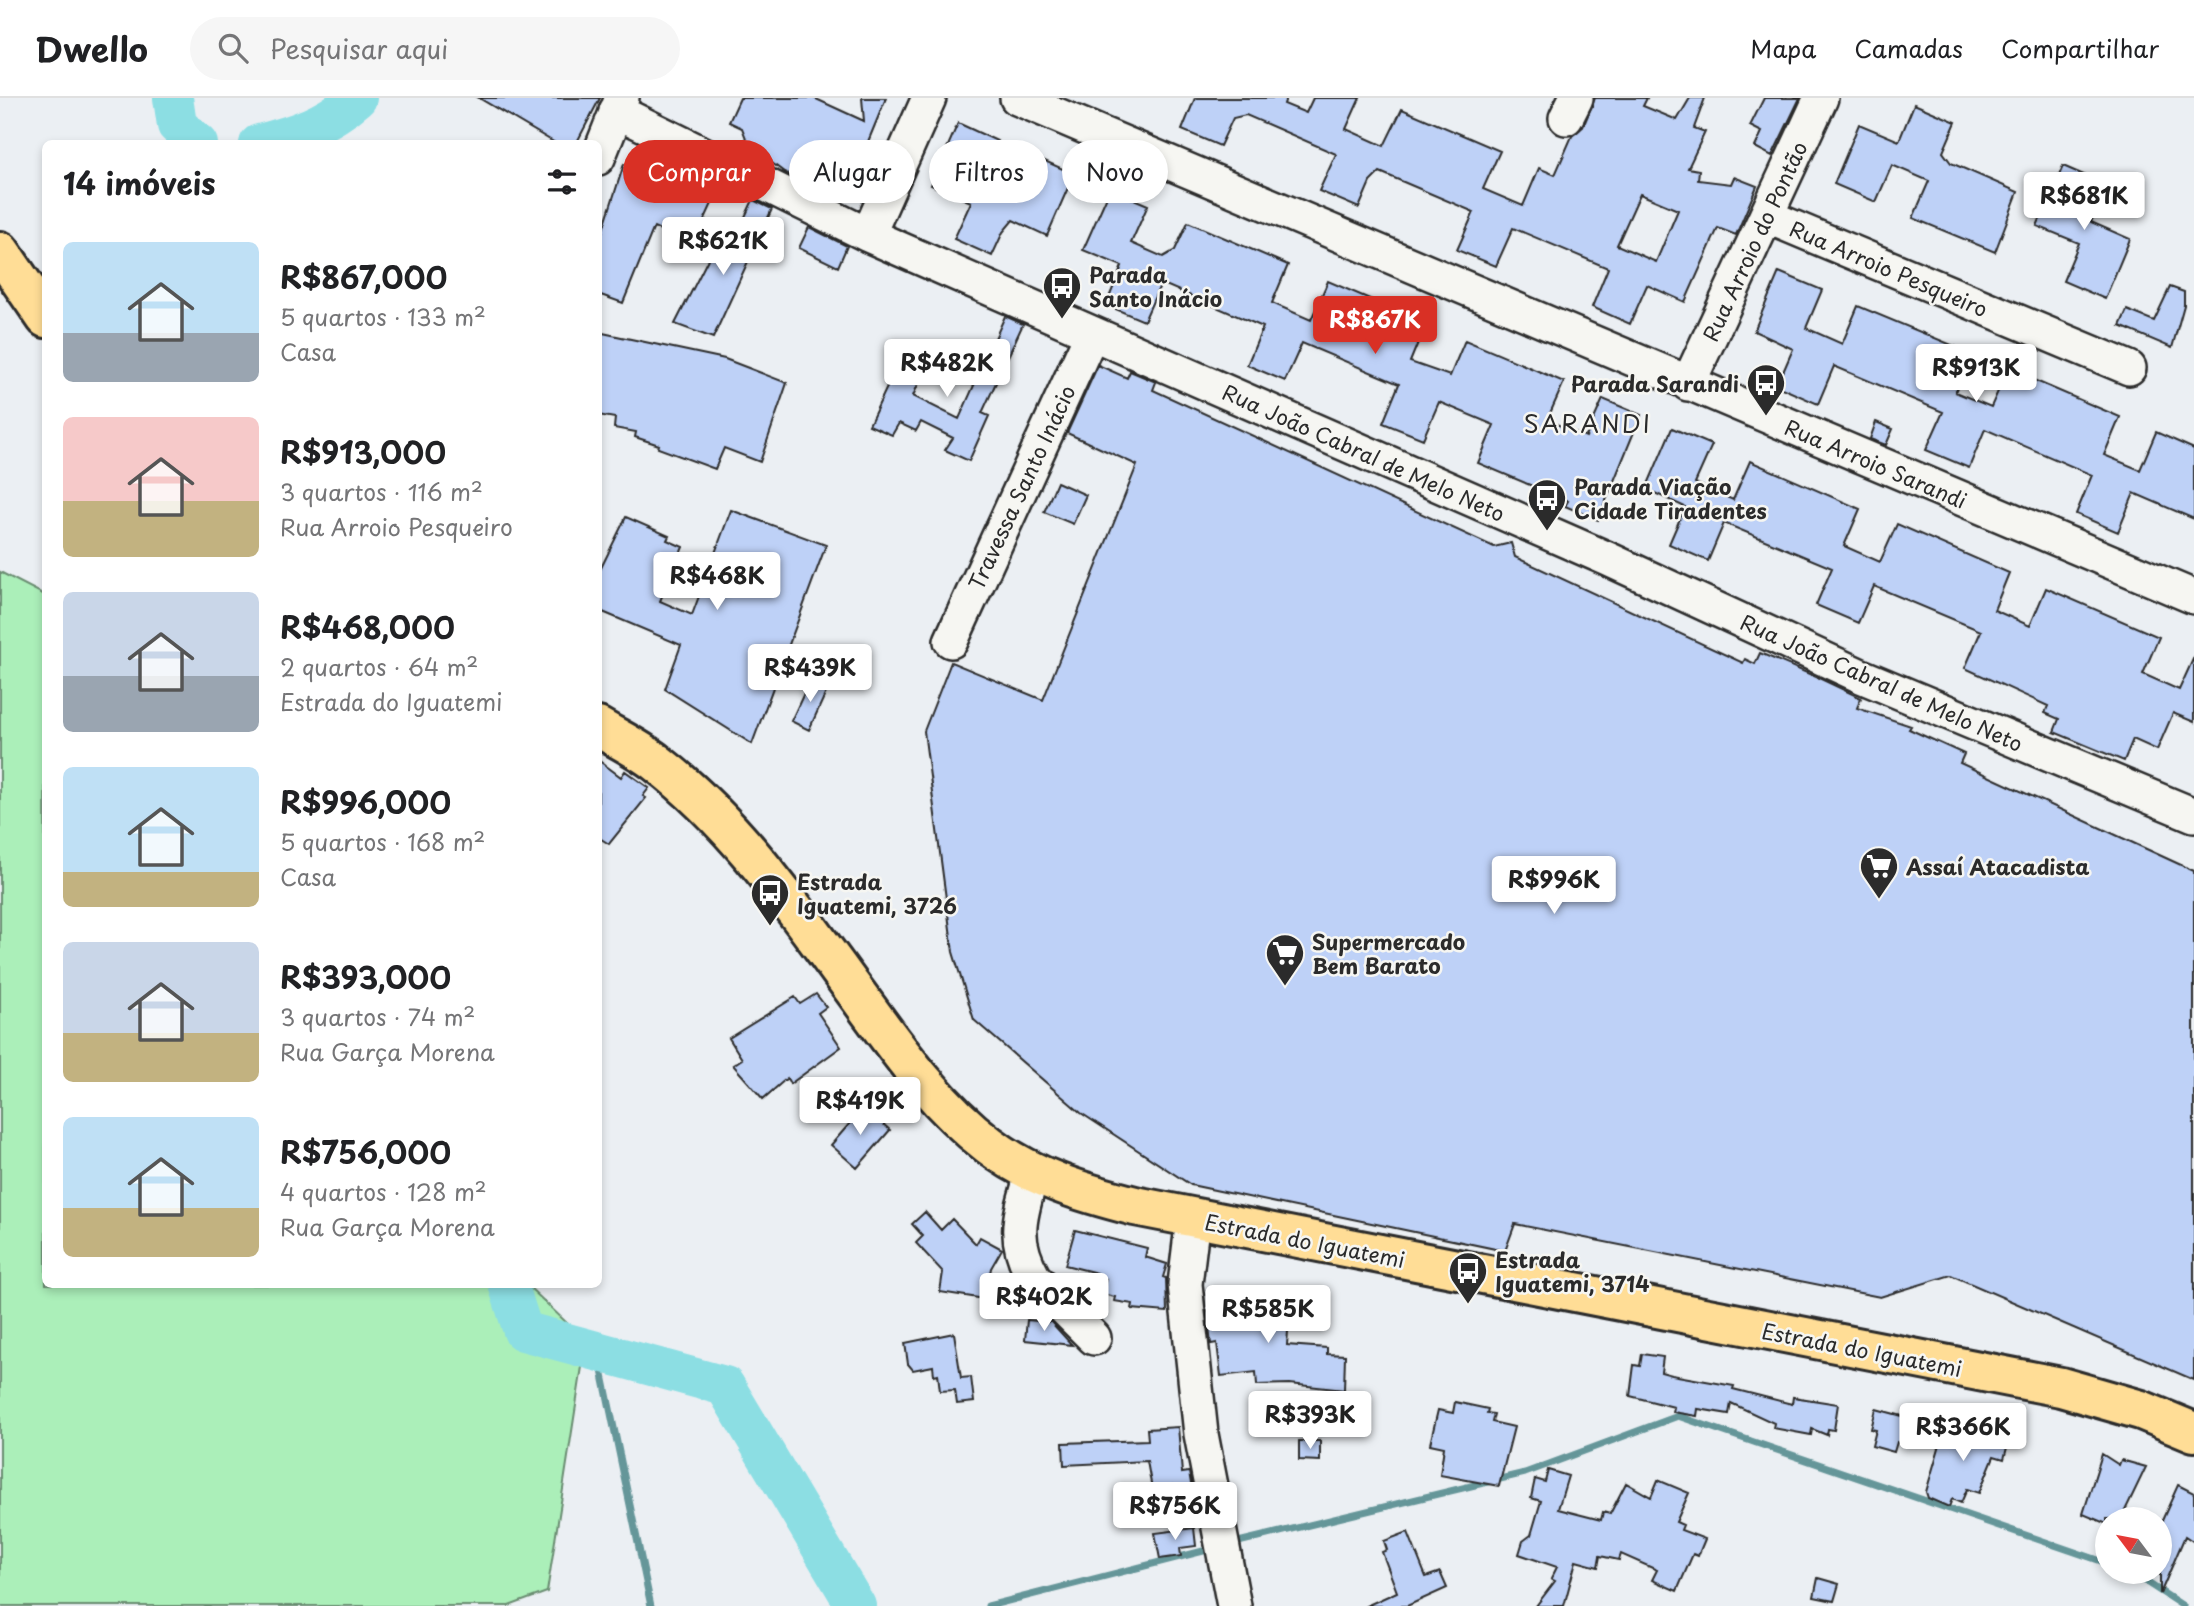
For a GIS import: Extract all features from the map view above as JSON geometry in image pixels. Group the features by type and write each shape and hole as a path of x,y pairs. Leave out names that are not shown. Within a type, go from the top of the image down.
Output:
{"main road":[{"path":"5,270 42,312"},
{"name":"Estrada do Iguatemi","path":"602,729 656,762 700,800 786,898 936,1098 990,1146 1033,1171 1078,1191 1193,1218 2061,1387 2141,1409 2194,1432"}],"street":[{"path":"868,235 929,98"},
{"name":"Rua Arroio Sarandi","path":"1017,98 2194,597"},
{"name":"Rua Arroio do Pontão","path":"1688,384 1821,98"},
{"path":"602,148 619,105"},
{"name":"Rua João Cabral de Melo Neto","path":"619,105 868,235 1608,559 1861,676 2194,816"},
{"name":"Rua Arroio Pesqueiro","path":"1766,216 2129,368"},
{"name":"Travessa Santo Inácio","path":"951,641 1092,333"},
{"path":"1033,1171 1017,1227 1027,1267 1034,1278 1094,1338"},
{"path":"1193,1218 1185,1284 1186,1297 1201,1434 1234,1606"}],"green space":[{"path":"0,572 42,593 42,1288 530,1288 586,1341 547,1592 509,1606 0,1606"}],"building":[{"path":"479,98 600,98 578,140 550,140"},
{"path":"740,98 814,98 864,121 862,98 886,98 869,140 789,140 789,174 775,165 775,140 747,140 742,128 729,122"},
{"path":"1195,98 1286,98 1284,104 1306,113 1313,98 1360,98 1346,129 1384,146 1402,109 1500,151 1483,189 1523,206 1539,168 1555,175 1572,136 1583,127 1595,98 1647,98 1643,106 1677,120 1690,98 1705,98 1694,128 1705,132 1688,168 1699,170 1698,180 1731,184 1734,177 1757,186 1736,235 1718,228 1685,302 1647,285 1630,324 1592,307 1608,268 1513,228 1496,266 1457,250 1474,212 1380,172 1370,182 1359,208 1319,191 1336,154 1246,115 1233,118 1220,146 1182,130","holes":["1640,194 1678,210 1656,262 1617,245"]},
{"path":"1764,98 1800,98 1772,156 1755,147 1762,132 1750,126"},
{"path":"1914,104 1956,122 1943,152 1951,163 2018,192 1995,252 1913,218 1929,181 1892,165 1876,202 1834,184 1859,124 1899,141"},
{"path":"958,123 995,140 951,140"},
{"path":"1048,162 1062,169 1062,202 1047,236 1013,220 1003,232 992,256 954,239 971,203 1048,203"},
{"path":"2063,166 2107,185 2091,222 2130,239 2105,299 2063,281 2079,243 2037,226"},
{"path":"623,167 623,203 712,203 693,245 654,227 623,303 602,295 602,233"},
{"path":"752,203 759,203 772,209 713,338 675,324 711,253 725,259"},
{"path":"1104,203 1143,203 1148,205 1131,243 1163,257 1175,250 1188,222 1288,265 1272,303 1311,320 1328,281 1426,323 1410,362 1450,376 1465,340 1564,382 1547,420 1586,437 1603,399 1641,415 1598,520 1565,506 1568,501 1478,463 1494,425 1439,402 1423,439 1383,423 1399,384 1302,343 1285,381 1247,365 1263,327 1161,283 1144,321 1106,305 1122,266 1083,250"},
{"path":"809,227 847,246 838,267 799,248"},
{"path":"1779,272 1822,290 1806,328 1842,344 1858,306 1971,353 1955,392 1991,407 2008,369 2120,417 2104,455 2140,470 2156,432 2194,449 2194,519 2134,493 2118,532 2076,514 2092,475 1985,429 1969,468 1926,450 1943,412 1834,366 1818,404 1777,386 1793,349 1754,331"},
{"path":"2170,287 2184,292 2184,305 2172,348 2120,326 2127,310 2154,321"},
{"path":"1005,316 1023,324 982,413 989,416 969,461 945,450 953,438 921,422 916,431 899,423 892,435 869,425 899,362 923,373 913,396 959,419"},
{"path":"602,333 725,359 787,383 760,462 724,448 715,469 658,448 659,445 635,437 636,432 614,428 615,418 602,416"},
{"name":"Assaí Atacadista","path":"1098,365 1127,378 1130,371 1156,382 1153,390 1494,547 1511,543 1515,557 1743,663 1745,659 1755,664 1760,653 1821,679 1861,698 1857,708 1911,726 1909,729 1964,754 1960,763 2194,871 2194,1380 1951,1275 1880,1297 1515,1224 1505,1251 1191,1185 1081,1113 974,1020 953,952 924,731 951,662 1043,700 1137,465 1067,433"},
{"path":"1876,422 1893,429 1886,445 1870,439"},
{"path":"1672,428 1712,445 1695,483 1733,500 1750,461 1860,509 1844,546 1880,562 1897,524 2009,573 1994,610 2030,626 2046,588 2159,637 2143,674 2179,690 2194,657 2194,722 2173,713 2157,750 2133,739 2124,761 2054,732 2059,719 2045,713 2048,706 1965,668 1981,631 1874,586 1858,623 1816,605 1832,568 1724,523 1708,561 1669,544 1685,507 1646,489"},
{"path":"1057,482 1086,495 1073,524 1044,512"},
{"path":"731,510 826,545 752,744 665,689 681,645 602,612 602,566 626,517 669,536 667,540 683,547 660,601 692,615"},
{"path":"811,678 829,686 809,730 791,721"},
{"path":"602,763 621,777 625,771 649,788 643,796 646,798 609,844 602,840"},
{"path":"816,994 826,1007 818,1013 841,1047 790,1084 787,1078 763,1099 733,1065 742,1059 729,1038 795,997 800,1004"},
{"path":"864,1107 890,1130 857,1168 831,1145"},
{"path":"925,1212 941,1230 952,1219 976,1244 980,1237 1002,1249 991,1268 985,1299 940,1292 943,1272 916,1243 923,1236 912,1224"},
{"path":"1075,1230 1147,1248 1145,1257 1167,1264 1163,1277 1166,1278 1167,1312 1132,1309 1133,1304 1114,1301 1115,1297 1102,1294 1106,1279 1096,1276 1097,1273 1065,1265"},
{"path":"1222,1288 1281,1299 1280,1317 1289,1317 1287,1345 1327,1348 1327,1354 1345,1355 1344,1390 1290,1384 1257,1385 1256,1372 1221,1376 1217,1343 1211,1344 1207,1311 1223,1310"},
{"path":"1027,1320 1051,1322 1072,1345 1025,1340"},
{"path":"954,1333 961,1378 971,1377 974,1402 957,1404 955,1390 940,1391 938,1374 934,1375 933,1366 913,1370 908,1364 905,1343"},
{"path":"1642,1354 1663,1357 1661,1372 1672,1375 1734,1386 1733,1389 1792,1404 1793,1397 1838,1404 1834,1430 1828,1429 1827,1435 1812,1429 1811,1435 1773,1428 1774,1423 1731,1403 1729,1414 1698,1409 1697,1416 1673,1412 1674,1407 1630,1396 1634,1365 1640,1366"},
{"path":"1455,1402 1488,1409 1487,1413 1494,1414 1492,1422 1514,1427 1499,1486 1440,1475 1444,1447 1430,1444 1438,1410 1453,1413"},
{"path":"1876,1409 1910,1418 1906,1437 1902,1444 1897,1442 1894,1452 1872,1446 1876,1430 1871,1429"},
{"path":"1946,1424 1990,1438 1991,1432 2010,1436 2004,1459 1994,1456 1979,1493 1967,1489 1961,1503 1952,1499 1949,1507 1928,1498 1926,1492"},
{"path":"1178,1427 1182,1473 1189,1472 1196,1513 1176,1516 1172,1485 1152,1489 1147,1461 1064,1465 1063,1443 1148,1440 1147,1429"},
{"path":"1299,1441 1320,1441 1320,1461 1299,1460"},
{"path":"2102,1454 2119,1465 2121,1460 2146,1467 2127,1507 2095,1507 2095,1519 2083,1514"},
{"path":"1548,1470 1568,1476 1558,1509 1601,1520 1603,1512 1610,1514 1626,1483 1651,1497 1658,1480 1689,1493 1676,1522 1683,1525 1681,1530 1705,1539 1698,1556 1693,1554 1677,1591 1652,1580 1657,1570 1621,1554 1619,1560 1600,1556 1598,1567 1576,1561 1564,1606 1536,1606 1555,1581 1551,1579 1557,1567 1519,1554 1523,1541 1531,1535 1541,1501 1531,1498 1535,1479 1545,1482"},
{"path":"2178,1485 2194,1493 2194,1542 2185,1536 2172,1566 2172,1507 2168,1507"},
{"path":"1194,1528 1196,1546 1180,1548 1181,1556 1160,1559 1155,1533"},
{"path":"1408,1532 1426,1577 1440,1572 1447,1588 1407,1606 1366,1606 1397,1592 1382,1552 1387,1550 1384,1541"},
{"path":"1818,1578 1839,1584 1834,1601 1814,1597"}],"waterway":[{"path":"173,98 177,125 194,140"},
{"path":"273,140 311,127 335,115 357,98"},
{"path":"509,1288 523,1331 725,1386 856,1606"},
{"path":"598,1351 651,1606"},
{"path":"1230,1544 1525,1473 1678,1416 2095,1559"},
{"path":"988,1606 1215,1548"},
{"path":"2149,1584 2183,1606"}],"place":[{"name":"Parada Santo Inácio","path":"1062,320"},
{"name":"Parada Sarandi","path":"1766,417"},
{"name":"Parada Viação Cidade Tiradentes","path":"1547,532"},
{"name":"Assaí Atacadista","path":"1879,900"},
{"name":"Estrada Iguatemi, 3726","path":"770,927"},
{"name":"Supermercado Bem Barato","path":"1285,987"},
{"name":"Estrada Iguatemi, 3714","path":"1468,1305"}],"district":[{"name":"SARANDI","path":"1588,423"}]}
